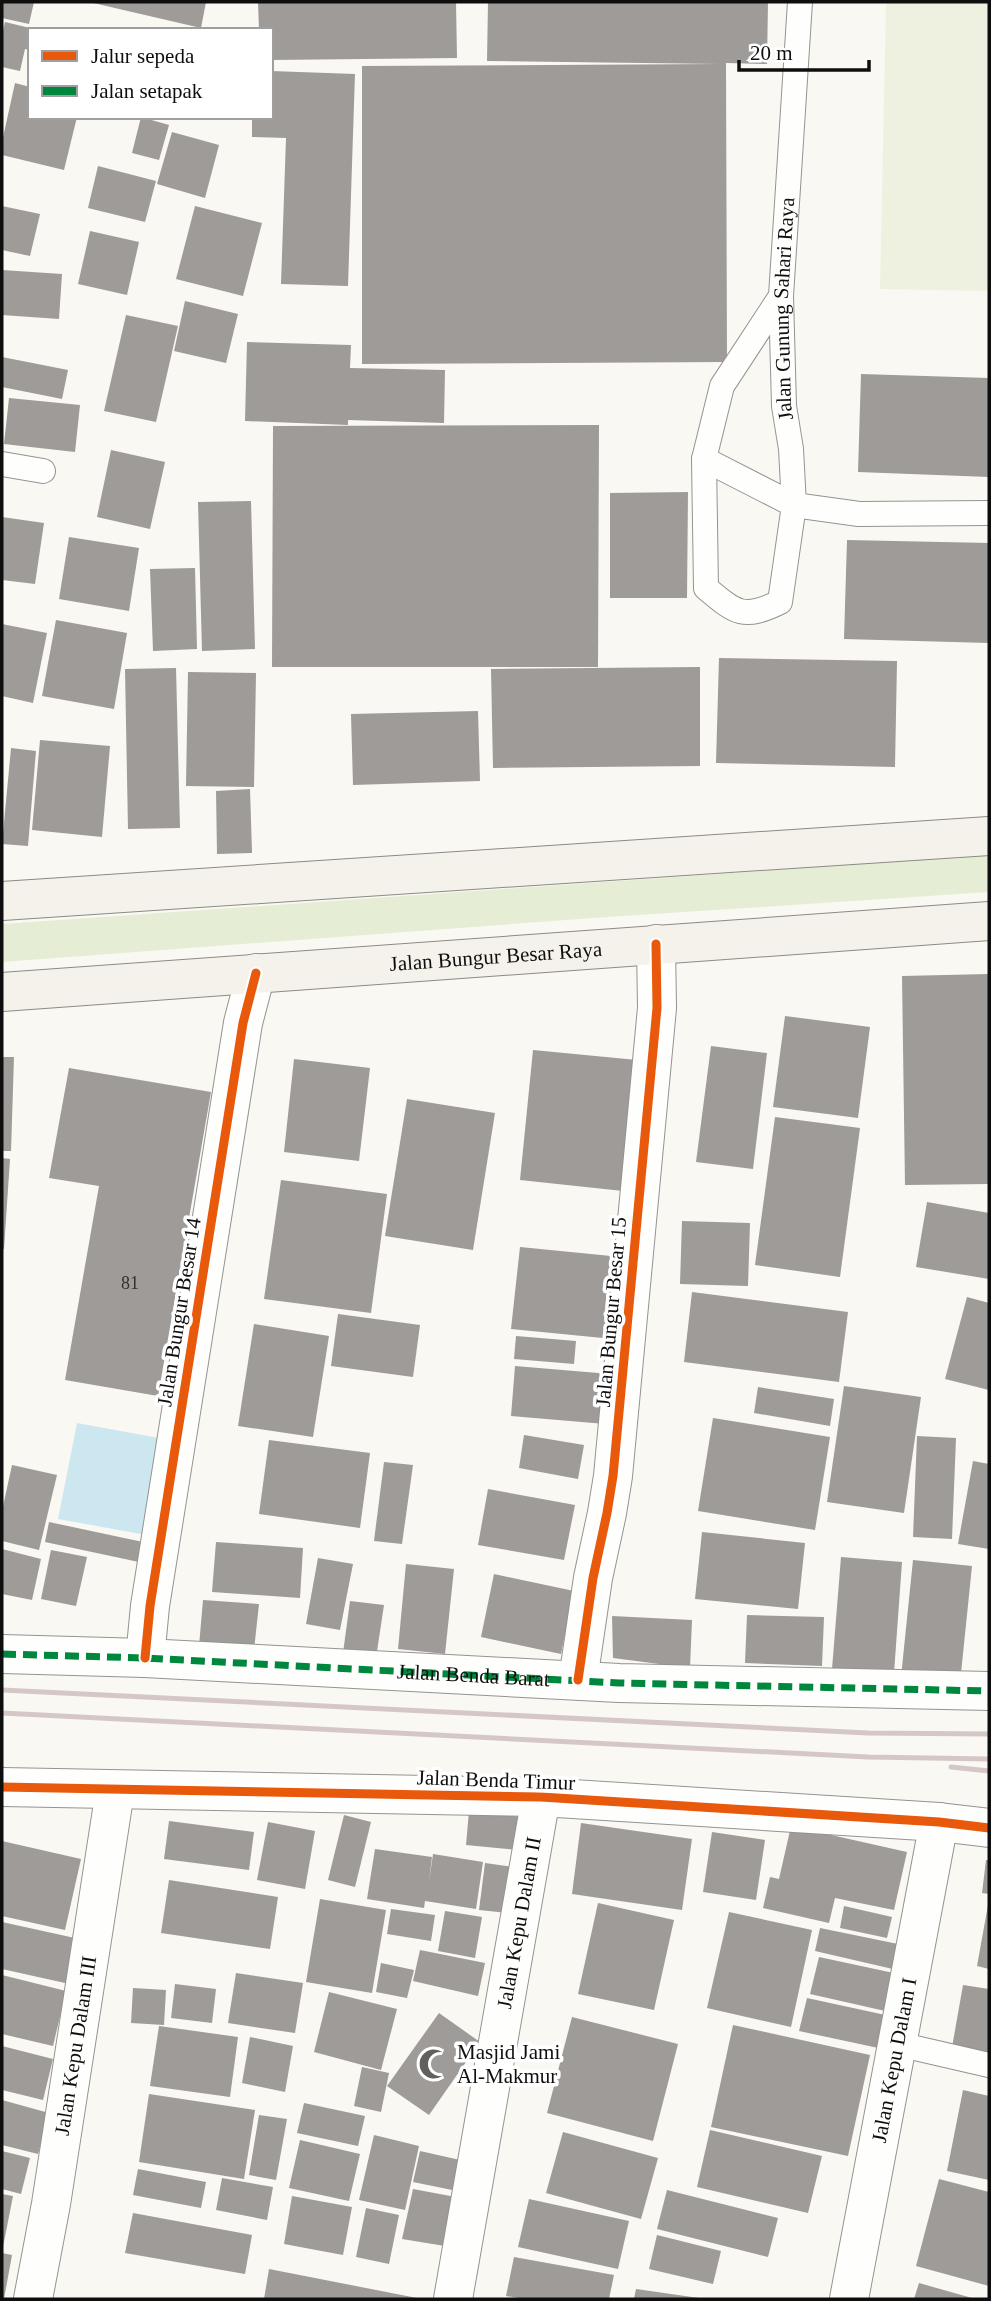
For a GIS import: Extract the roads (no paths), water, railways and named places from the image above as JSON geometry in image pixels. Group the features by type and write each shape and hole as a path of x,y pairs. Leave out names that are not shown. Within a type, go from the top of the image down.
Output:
{"main road":[{"path":"2,901 989,836"},
{"name":"Jalan Bungur Besar Raya","path":"2,992 989,921"}],"street":[{"name":"Jalan Bungur Besar 15","path":"578,1680 593,1578 607,1513 620,1417 657,1008 656,944"},
{"name":"Jalan Bungur Besar 14","path":"145,1658 150,1606 240,1036 256,974"},
{"name":"Jalan Benda Barat","path":"2,1654 145,1658 578,1680 989,1691"},
{"name":"Jalan Benda Timur","path":"2,1787 541,1797 939,1822 989,1828"},
{"name":"Jalan Kepu Dalam III","path":"33,2299 51,2204 115,1791"},
{"name":"Jalan Kepu Dalam II","path":"453,2299 541,1797"},
{"name":"Jalan Kepu Dalam I","path":"849,2299 939,1822"}],"lane":[{"name":"Jalan Gunung Sahari Raya","path":"704,459 706,588 733,610 758,613 780,602 794,505 784,406 781,296 800,2"},
{"path":"781,296 722,386 704,459 794,505 859,514 989,513"},
{"path":"2,464 43,471"},
{"path":"898,2044 989,2065"}],"water":[{"path":"77,1423 170,1440 152,1536 58,1519"}],"railway":[{"path":"2,1690 868,1733 989,1734"},
{"path":"2,1713 868,1757 989,1759"},
{"path":"951,1767 989,1771"}],"place":[{"name":"Masjid Jami Al-Makmur","path":"434,2064"}]}
